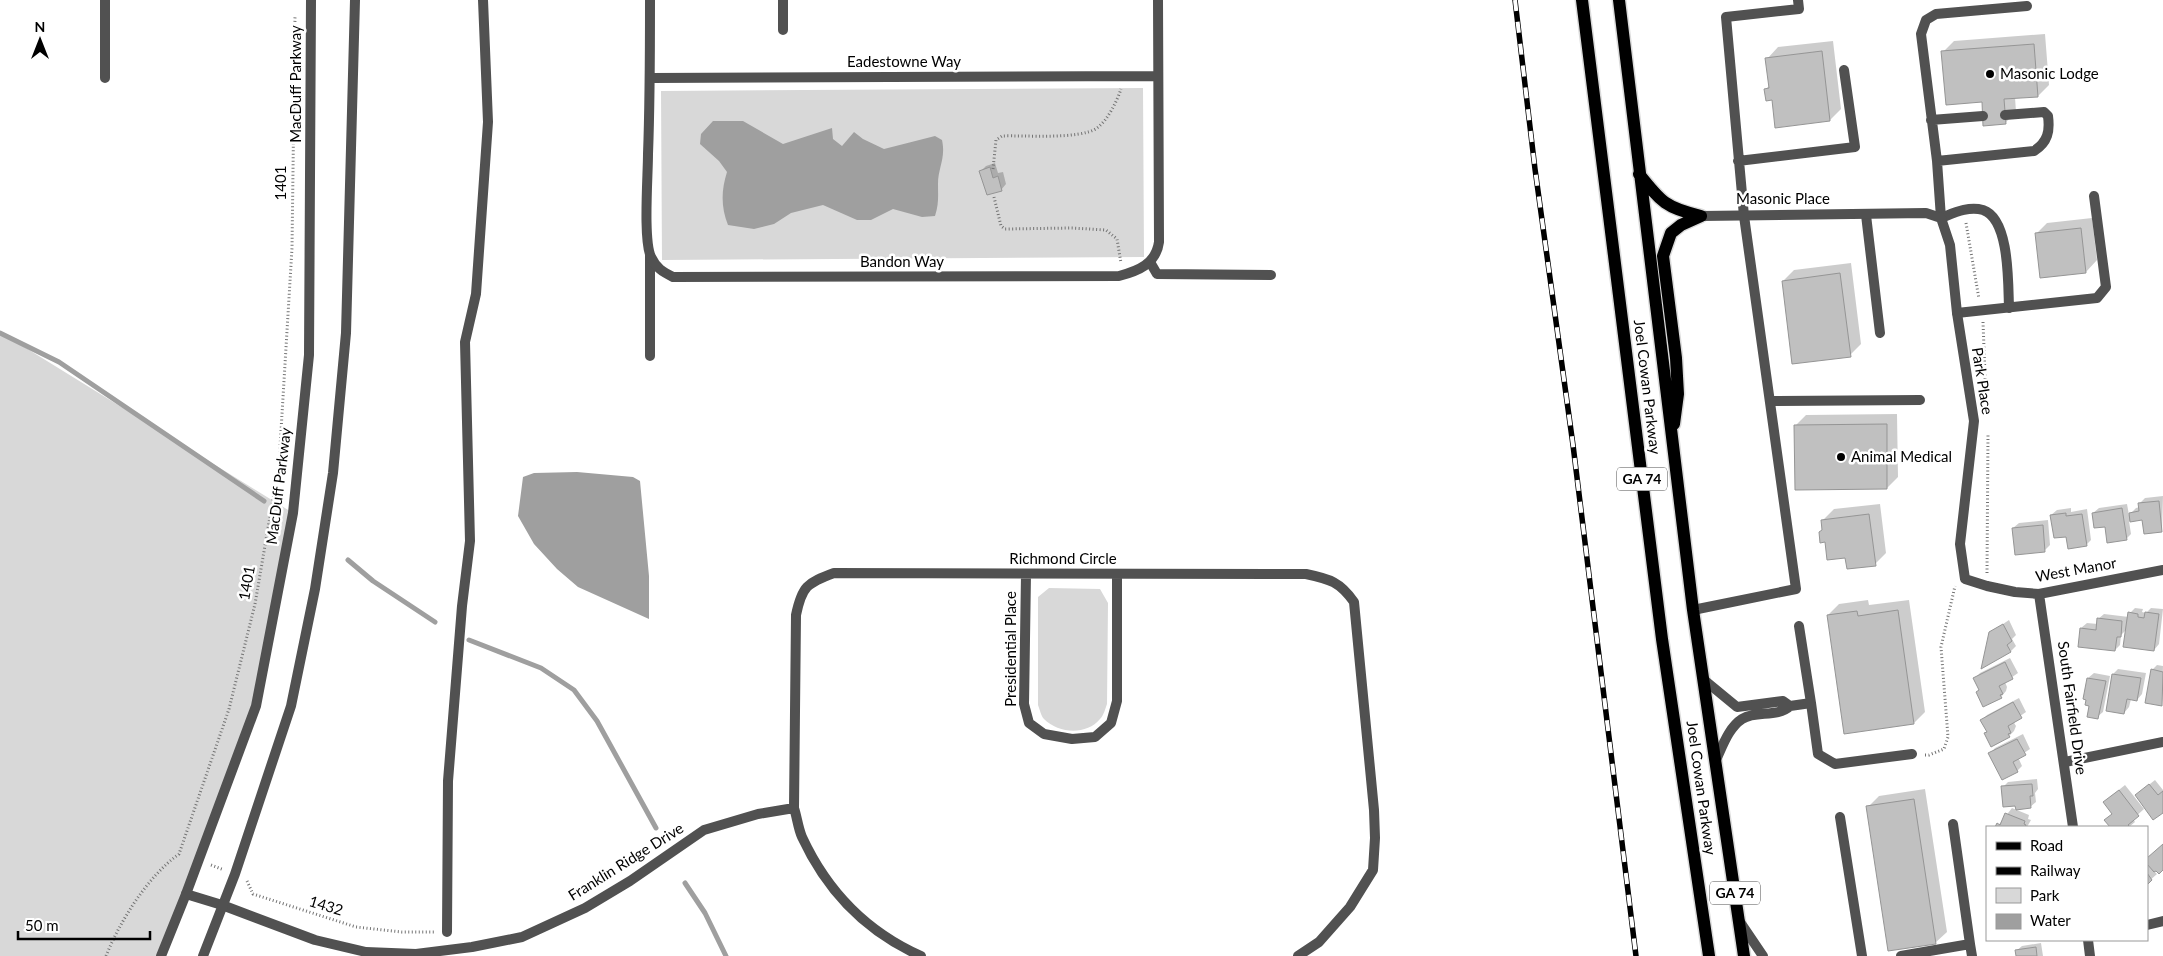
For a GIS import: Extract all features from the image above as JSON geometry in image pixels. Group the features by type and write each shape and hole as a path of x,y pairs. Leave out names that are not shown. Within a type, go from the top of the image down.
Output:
{"main road":[{"name":"Joel Cowan Parkway","path":"1582,0 1662,639 1709,956"},
{"name":"Joel Cowan Parkway","path":"1619,0 1693,610 1744,956"},
{"name":"Masonic Place","path":"1640,174 1665,204 1678,210 1702,216"},
{"path":"1672,439 1678,394 1676,358 1663,256 1671,233 1681,225 1702,216"}],"street":[{"path":"105,0 105,78"},
{"name":"MacDuff Parkway","path":"161,956 256,706 293,513 309,354 312,0"},
{"path":"203,956 235,874 291,706 315,589 333,473 346,333 355,0"},
{"path":"447,932 448,781 462,606 470,541 465,342 476,294 488,122 483,0"},
{"path":"650,0 651,78 646,212 650,256 650,356"},
{"path":"783,0 783,30"},
{"path":"1158,0 1159,242 1158,252 1150,262 1157,274 1271,275"},
{"path":"1693,610 1796,589 1744,216 1726,17 1799,8 1798,0"},
{"name":"Park Place","path":"1960,581 1960,544 1974,421 1957,314 1950,245 1941,218 1921,34 1926,20 1936,14 2027,6"},
{"path":"1738,161 1855,147 1844,70"},
{"name":"Eadestowne Way","path":"651,78 1158,76"},
{"path":"1936,161 2034,151 2042,146 2047,138 2048,116 2044,112 2005,115"},
{"path":"1931,120 1982,116"},
{"path":"1957,314 2097,298 2106,287 2094,196"},
{"path":"1941,218 1964,210 1974,209 1984,210 1992,217 2004,239 2009,308"},
{"name":"Masonic Place","path":"1702,216 1926,214 1941,218"},
{"path":"1866,215 1880,332"},
{"name":"Bandon Way","path":"650,256 659,270 674,277 1119,276 1136,272 1150,262"},
{"path":"1770,402 1920,400"},
{"name":"West Manor","path":"1960,581 2039,594 2163,570"},
{"name":"Richmond Circle","path":"921,956 888,940 859,917 841,898 821,871 801,836 794,808 796,615 800,596 812,581 834,573 1306,574 1328,579 1345,589 1354,602 1374,810 1373,870 1350,907 1318,942 1298,956"},
{"name":"Presidential Place","path":"1026,574 1024,704 1029,722 1044,734 1072,739 1096,737 1111,723 1117,701 1117,574"},
{"name":"South Fairfield Drive","path":"2039,594 2073,826"},
{"path":"1799,626 1818,754 1836,764 1912,754"},
{"path":"1703,679 1737,707 1783,701 1790,706"},
{"path":"1715,762 1731,731 1743,719 1785,711 1790,706 1811,704"},
{"path":"2065,762 2163,742"},
{"name":"Franklin Ridge Drive","path":"186,894 222,905 315,940 366,952 416,954 472,948 522,937 585,908 630,881 704,830 758,814 794,808"},
{"path":"1840,817 1862,956"},
{"path":"1953,824 1972,956"},
{"path":"1739,920 1763,956"},
{"path":"2148,925 2163,921"},
{"path":"2088,941 2090,956"},
{"path":"1900,956 1970,944"}],"path":[{"name":"1401","path":"106,956 133,904 167,862 179,854 229,709 255,604 279,464 292,248 296,10"},
{"path":"993,169 996,140 1002,136 1084,134 1098,127 1108,114 1120,92 1124,76"},
{"path":"994,197 1001,226 1005,229 1072,228 1106,230 1117,239 1120,261 1128,274"},
{"path":"1912,754 1929,755 1944,749 1948,737 1941,647 1960,581"},
{"name":"1432","path":"179,854 246,879 254,894 356,927 402,932 447,932"}],"green space":[{"path":"1143,88 1144,257 662,260 661,91"},
{"path":"0,334 13,340 293,513 256,706 157,956 0,956"},
{"path":"1049,588 1100,589 1108,603 1107,704 1100,719 1088,728 1081,730 1065,730 1050,724 1041,715 1038,705 1038,597"}],"water":[{"path":"713,121 743,121 783,144 832,128 833,139 842,146 854,132 863,139 884,149 935,136 942,140 943,152 938,178 938,204 935,216 922,217 893,209 871,220 857,220 823,205 791,213 774,224 754,229 728,225 723,199 727,172 719,161 700,144 701,134"},
{"path":"577,472 633,477 640,481 649,576 649,619 578,587 557,569 534,544 518,516 523,477 534,473"}],"building":[{"name":"Masonic Lodge","path":"2034,44 2038,97 2004,99 2006,124 1983,126 1982,102 1946,105 1941,51"},
{"path":"1822,51 1830,121 1775,128 1772,100 1766,101 1764,89 1769,88 1765,58"},
{"path":"990,167 993,178 998,176 1002,191 987,195 979,171"},
{"path":"2081,228 2086,273 2040,278 2035,233"},
{"path":"1840,273 1851,357 1792,364 1782,281"},
{"name":"Animal Medical","path":"1887,424 1887,489 1795,490 1794,425"},
{"path":"2159,501 2162,532 2144,534 2142,520 2130,522 2129,513 2139,511 2138,503"},
{"path":"2122,508 2127,540 2107,543 2105,527 2094,528 2092,513"},
{"path":"2066,513 2066,516 2082,514 2087,546 2068,549 2066,537 2054,538 2050,515"},
{"path":"1869,514 1876,566 1847,569 1845,558 1827,560 1825,542 1820,543 1821,520"},
{"path":"2043,525 2045,552 2015,555 2012,528"},
{"path":"1898,610 1914,724 1844,734 1827,615 1857,611 1858,616"},
{"path":"2128,612 2138,614 2138,617 2144,618 2145,612 2159,614 2154,651 2123,647"},
{"path":"2097,618 2122,621 2121,637 2117,637 2115,651 2078,647 2080,628 2096,630"},
{"path":"2003,624 2012,641 2007,645 2011,652 1981,669 1989,632"},
{"path":"2005,662 2013,679 1999,686 2003,694 2000,695 2002,698 1983,707 1976,692 1979,690 1973,678"},
{"path":"2151,669 2163,672 2162,706 2145,703"},
{"path":"2112,674 2141,678 2137,701 2127,699 2124,714 2106,711"},
{"path":"2087,678 2106,681 2098,719 2087,717 2089,706 2085,705 2086,700 2083,699"},
{"path":"2013,702 2022,718 2008,726 2011,733 2008,734 2010,737 1991,747 1984,733 1987,732 1980,720"},
{"path":"2017,739 2026,755 2013,762 2018,772 2002,780 1988,753"},
{"path":"2032,784 2031,808 2016,810 2015,806 2003,807 2001,786"},
{"path":"2149,784 2158,795 2163,791 2163,813 2153,820 2135,795"},
{"path":"2119,790 2139,816 2129,826 2109,826 2104,820 2112,814 2103,802"},
{"path":"1914,799 1936,944 1888,951 1866,806"},
{"path":"2005,813 2025,821 2024,824 2026,825 1996,826 1997,823 2000,825"},
{"path":"2163,844 2163,870 2159,874 2156,871 2154,872 2148,865 2148,857"},
{"path":"2148,874 2152,880 2148,884"},
{"path":"2036,947 2037,956 2016,956 2015,950"}],"waterway":[{"path":"0,333 59,362 264,501"},
{"path":"348,560 373,581 435,622"},
{"path":"469,640 541,668 574,690 597,721 656,828"},
{"path":"685,883 705,913 726,956"}],"railway":[{"path":"1515,0 1535,169 1573,445 1636,956"}],"place":[{"name":"Masonic Lodge","path":"1990,74"},
{"name":"Animal Medical","path":"1841,457"}]}
